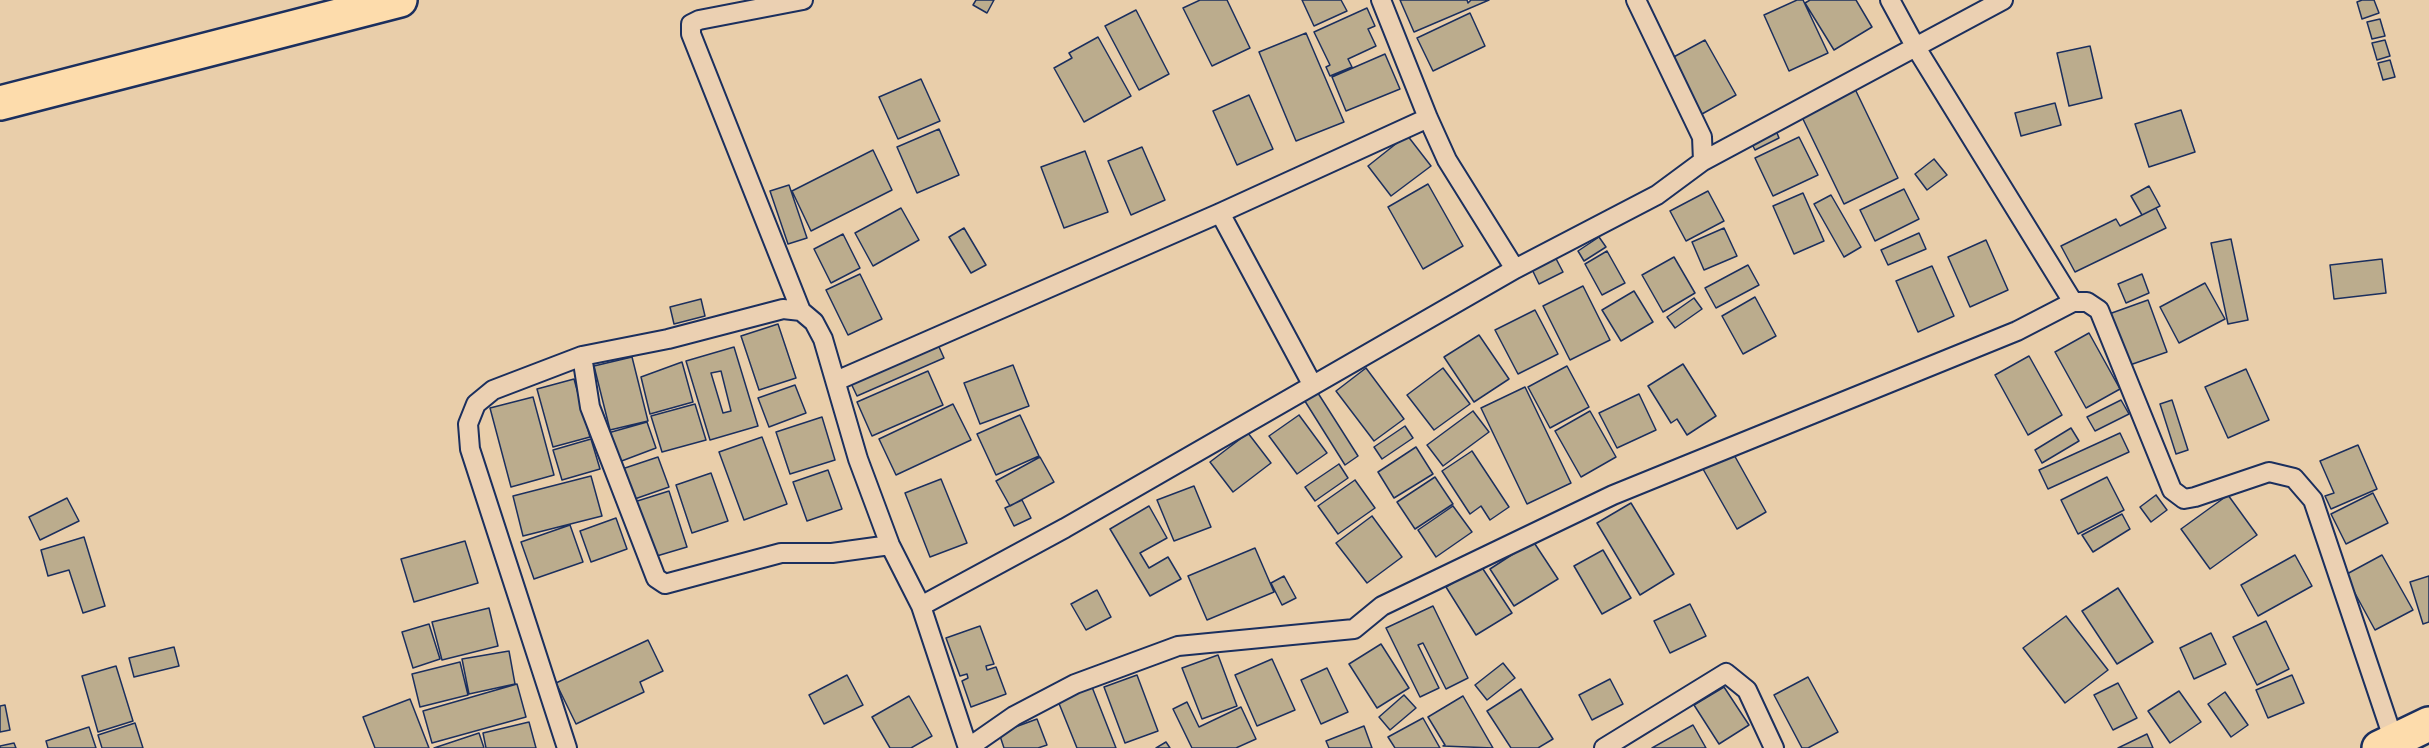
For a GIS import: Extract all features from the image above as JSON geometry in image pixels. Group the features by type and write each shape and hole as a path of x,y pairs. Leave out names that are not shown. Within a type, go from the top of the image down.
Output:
{"highway":[{"path":"0,103 400,0"},
{"path":"2387,744 2429,724"}],"street":[{"path":"803,0 699,20 691,24 690,34 801,311 814,322 823,339 858,459 890,545 921,606 968,748 1014,716 1075,684 1178,646 1354,629 1382,606 1613,495 2017,331 2073,302 2087,302 2098,310 2172,490 2184,499 2195,497 2269,472 2294,478 2313,500 2387,744"},
{"path":"1381,0 1447,160 1515,269"},
{"path":"1636,0 1702,137 1703,161"},
{"path":"1890,0 1915,46 2073,302"},
{"path":"921,606 1065,528 1515,269 1657,195 1680,181 1703,161 2003,0"},
{"path":"836,381 1220,213 1428,118"},
{"path":"1220,213 1312,384"},
{"path":"567,748 470,449 468,424 476,404 493,390 582,356 668,339 783,309 801,311"},
{"path":"582,356 590,407 656,578 665,584 781,553 832,553 890,545"},
{"path":"1604,748 1726,673 1747,690 1774,748"}],"building":[{"path":"976,0 994,0 987,13 973,5"},
{"path":"1200,0 1227,0 1250,48 1212,66 1183,8"},
{"path":"1302,0 1341,0 1347,11 1314,26"},
{"path":"1400,0 1467,0 1468,3 1471,0 1489,0 1414,32"},
{"path":"1797,0 1803,0 1828,53 1789,71 1764,15"},
{"path":"1810,0 1856,0 1872,27 1834,50 1805,3"},
{"path":"2374,0 2379,13 2362,19 2357,2"},
{"path":"1367,8 1375,26 1368,29 1376,46 1348,59 1352,67 1330,76 1326,67 1330,65 1314,32"},
{"path":"1136,10 1169,74 1139,90 1105,26"},
{"path":"1470,13 1485,46 1433,71 1417,38"},
{"path":"2380,19 2385,36 2372,39 2367,22"},
{"path":"1306,33 1344,122 1296,141 1259,52"},
{"path":"1098,37 1131,96 1084,122 1054,68 1072,58 1069,53"},
{"path":"1705,40 1736,95 1702,114 1670,59"},
{"path":"2385,40 2390,56 2377,60 2372,43"},
{"path":"2090,46 2102,98 2069,106 2057,53"},
{"path":"1385,54 1400,89 1346,111 1332,77"},
{"path":"2390,60 2395,77 2383,80 2378,63"},
{"path":"921,79 940,121 898,139 879,97"},
{"path":"1855,89 1898,178 1844,204 1801,115"},
{"path":"1249,95 1273,149 1237,165 1213,111"},
{"path":"2055,103 2061,125 2021,136 2015,113"},
{"path":"2181,110 2195,152 2149,167 2135,124"},
{"path":"1775,128 1779,138 1755,150 1750,140"},
{"path":"939,129 959,175 917,193 897,147"},
{"path":"1407,135 1431,166 1391,196 1368,166"},
{"path":"1799,137 1818,175 1773,196 1755,158"},
{"path":"1142,147 1165,200 1131,215 1108,161"},
{"path":"873,150 892,190 811,231 792,191"},
{"path":"1085,151 1108,212 1064,228 1041,167"},
{"path":"1934,159 1947,175 1927,190 1915,174"},
{"path":"1428,184 1463,246 1423,269 1388,207"},
{"path":"789,185 807,238 788,244 770,191"},
{"path":"2149,186 2160,206 2142,215 2131,196"},
{"path":"1904,189 1919,219 1875,241 1860,210"},
{"path":"1708,191 1724,221 1686,241 1670,211"},
{"path":"1803,193 1824,241 1794,254 1773,206"},
{"path":"1831,195 1861,247 1844,257 1814,204"},
{"path":"901,208 919,240 873,266 855,233"},
{"path":"2156,208 2166,228 2075,272 2061,246 2116,219 2120,226"},
{"path":"964,228 986,265 971,273 949,237"},
{"path":"1724,228 1737,256 1704,270 1692,242"},
{"path":"1919,233 1926,249 1888,265 1881,250"},
{"path":"843,234 860,268 831,283 814,249"},
{"path":"1599,237 1606,247 1584,261 1578,251"},
{"path":"2231,239 2248,320 2228,324 2211,243"},
{"path":"1986,240 2008,290 1970,307 1948,257"},
{"path":"1552,251 1563,272 1539,284 1529,263"},
{"path":"1607,251 1625,283 1602,295 1585,264"},
{"path":"1674,257 1695,293 1663,312 1642,275"},
{"path":"2382,259 2386,293 2334,299 2330,265"},
{"path":"1748,265 1759,285 1716,308 1705,288"},
{"path":"1932,266 1954,316 1918,332 1896,281"},
{"path":"860,274 882,319 848,335 826,290"},
{"path":"2142,274 2149,293 2126,303 2118,284"},
{"path":"2205,283 2225,319 2179,343 2160,307"},
{"path":"1583,286 1610,340 1570,360 1543,306"},
{"path":"1634,291 1653,322 1621,341 1602,310"},
{"path":"1755,297 1776,336 1743,354 1722,316"},
{"path":"1694,298 1702,309 1675,328 1667,317"},
{"path":"701,299 705,316 674,324 670,307"},
{"path":"2148,300 2167,352 2127,366 2109,314"},
{"path":"1535,310 1558,354 1518,374 1495,330"},
{"path":"778,324 796,378 759,390 741,336"},
{"path":"2089,333 2120,389 2086,408 2055,352"},
{"path":"1479,335 1509,379 1474,402 1444,357"},
{"path":"935,338 944,358 857,396 848,377"},
{"path":"734,347 758,426 710,440 686,361","holes":["721,371 731,411 723,413 711,373"]},
{"path":"2029,356 2062,415 2028,435 1995,375"},
{"path":"632,357 648,421 610,430 594,366"},
{"path":"682,362 693,402 650,414 641,377"},
{"path":"1683,364 1716,416 1687,435 1677,419 1671,423 1648,386"},
{"path":"1013,365 1029,406 980,424 964,383"},
{"path":"1567,366 1589,407 1550,428 1528,387"},
{"path":"1366,368 1404,419 1374,441 1336,391"},
{"path":"1443,368 1470,404 1434,430 1407,395"},
{"path":"2246,369 2269,420 2228,438 2205,387"},
{"path":"928,371 943,405 872,436 857,402"},
{"path":"574,379 590,437 553,447 537,389"},
{"path":"795,385 806,413 769,427 758,398"},
{"path":"1525,387 1571,483 1527,504 1481,408"},
{"path":"1316,390 1358,456 1345,465 1303,398"},
{"path":"1639,394 1656,430 1617,448 1599,413"},
{"path":"533,397 554,475 511,487 490,408"},
{"path":"2121,400 2129,414 2095,431 2087,417"},
{"path":"2172,400 2188,450 2176,454 2160,404"},
{"path":"695,404 706,440 662,452 651,416"},
{"path":"953,404 971,440 896,475 879,439"},
{"path":"1473,411 1489,432 1443,466 1427,445"},
{"path":"1590,411 1616,457 1581,477 1555,431"},
{"path":"1020,415 1039,456 996,475 977,434"},
{"path":"1299,415 1327,453 1297,474 1269,436"},
{"path":"822,417 835,460 790,474 776,432"},
{"path":"647,422 656,448 619,462 608,433"},
{"path":"1405,426 1413,438 1382,459 1374,447"},
{"path":"2071,428 2079,441 2042,463 2035,450"},
{"path":"1248,433 1271,463 1233,492 1210,462"},
{"path":"2120,433 2129,452 2048,489 2039,470"},
{"path":"762,437 787,504 744,520 719,452"},
{"path":"591,439 600,469 562,480 553,450"},
{"path":"2358,445 2377,489 2331,509 2325,496 2334,493 2320,461"},
{"path":"1416,447 1433,474 1394,498 1378,472"},
{"path":"1472,451 1509,507 1490,520 1481,506 1470,514 1442,471"},
{"path":"1733,453 1766,512 1737,529 1703,469"},
{"path":"658,457 669,487 629,501 619,470"},
{"path":"1040,457 1054,482 1010,506 996,481"},
{"path":"1339,464 1348,478 1315,501 1305,487"},
{"path":"828,470 842,509 807,521 793,482"},
{"path":"711,473 728,521 692,533 676,485"},
{"path":"591,476 602,516 523,536 513,496"},
{"path":"1435,477 1453,504 1415,529 1397,502"},
{"path":"2107,477 2124,510 2078,534 2061,500"},
{"path":"941,479 967,543 930,557 905,493"},
{"path":"1355,480 1375,508 1338,534 1318,506"},
{"path":"1194,486 1211,527 1174,541 1157,500"},
{"path":"669,491 687,547 650,558 631,503"},
{"path":"2373,493 2388,523 2346,544 2331,514"},
{"path":"2156,495 2167,510 2151,522 2140,507"},
{"path":"2228,495 2257,535 2210,569 2181,529"},
{"path":"67,498 79,521 40,540 29,517"},
{"path":"1022,500 1031,518 1014,526 1005,508"},
{"path":"1631,503 1674,574 1640,595 1597,523"},
{"path":"1149,506 1167,538 1140,553 1149,568 1168,557 1181,579 1150,596 1110,529"},
{"path":"1453,506 1472,532 1436,557 1418,530"},
{"path":"2122,514 2130,529 2093,552 2082,535"},
{"path":"1372,516 1402,557 1367,583 1336,543"},
{"path":"616,518 627,549 591,562 580,531"},
{"path":"570,525 583,562 534,579 521,542"},
{"path":"84,537 105,606 83,613 69,570 48,576 41,550"},
{"path":"465,541 478,583 414,602 401,559"},
{"path":"1533,541 1558,579 1514,606 1490,569"},
{"path":"1255,548 1274,592 1207,620 1188,576"},
{"path":"1603,550 1631,598 1602,614 1574,566"},
{"path":"2295,555 2312,586 2258,616 2241,585"},
{"path":"2382,555 2413,610 2375,630 2345,575"},
{"path":"1481,566 1512,613 1476,635 1446,587"},
{"path":"1284,576 1296,598 1282,605 1271,583"},
{"path":"2429,576 2429,622 2423,624 2410,582"},
{"path":"2118,588 2153,642 2117,664 2082,611"},
{"path":"1097,590 1111,617 1086,630 1071,604"},
{"path":"1690,604 1706,636 1670,653 1654,621"},
{"path":"1433,606 1468,678 1446,689 1423,643 1418,645 1439,688 1420,697 1386,628"},
{"path":"489,608 498,646 442,660 432,622"},
{"path":"2066,616 2108,670 2065,703 2023,648"},
{"path":"2266,621 2289,669 2257,685 2233,637"},
{"path":"429,624 440,659 413,668 402,632"},
{"path":"980,626 994,664 986,666 987,670 996,667 1006,694 971,707 962,681 968,678 967,674 960,676 946,638"},
{"path":"2211,633 2226,664 2194,679 2180,648"},
{"path":"648,640 663,671 640,682 644,692 576,724 556,683"},
{"path":"1381,644 1409,688 1377,708 1349,664"},
{"path":"174,647 179,666 134,677 129,658"},
{"path":"509,651 515,684 469,694 462,659"},
{"path":"1218,655 1237,706 1202,719 1182,668"},
{"path":"1272,659 1295,710 1257,726 1235,675"},
{"path":"460,662 468,695 420,707 412,674"},
{"path":"1503,663 1515,678 1487,700 1475,685"},
{"path":"116,666 133,721 98,732 82,676"},
{"path":"1327,668 1348,712 1321,724 1301,680"},
{"path":"847,675 863,705 824,724 809,695"},
{"path":"1137,675 1158,731 1125,743 1104,687"},
{"path":"2292,675 2304,703 2268,718 2256,690"},
{"path":"1808,677 1838,732 1808,748 1802,748 1774,695"},
{"path":"1610,679 1623,704 1592,720 1579,695"},
{"path":"2118,683 2137,718 2113,730 2094,695"},
{"path":"517,684 526,717 432,743 423,711"},
{"path":"1092,687 1116,748 1077,748 1058,701"},
{"path":"1724,687 1749,725 1719,744 1694,705"},
{"path":"1521,689 1553,739 1538,748 1511,748 1487,711"},
{"path":"2179,691 2201,722 2170,743 2148,711"},
{"path":"2225,692 2248,725 2231,737 2208,704"},
{"path":"1404,695 1416,708 1390,730 1379,717"},
{"path":"909,696 932,736 911,748 890,748 872,717"},
{"path":"1463,696 1493,748 1443,746 1445,745 1428,717"},
{"path":"410,699 429,748 375,748 363,717"},
{"path":"1187,702 1199,727 1241,707 1256,739 1236,748 1192,748 1173,709"},
{"path":"5,705 10,730 0,732 0,706"},
{"path":"1423,718 1440,748 1395,748 1388,737"},
{"path":"1037,719 1047,745 1038,748 1004,748 999,733"},
{"path":"529,722 536,748 486,748 483,733"},
{"path":"135,723 143,748 102,748 98,735"},
{"path":"1693,725 1706,748 1652,748"},
{"path":"1364,726 1372,748 1329,748 1326,741"},
{"path":"89,727 96,748 48,748 46,741"},
{"path":"479,733 484,748 434,748"},
{"path":"2147,734 2153,748 2118,748"},
{"path":"1166,742 1170,748 1156,748"},
{"path":"14,743 16,748 0,748 0,746"}]}
